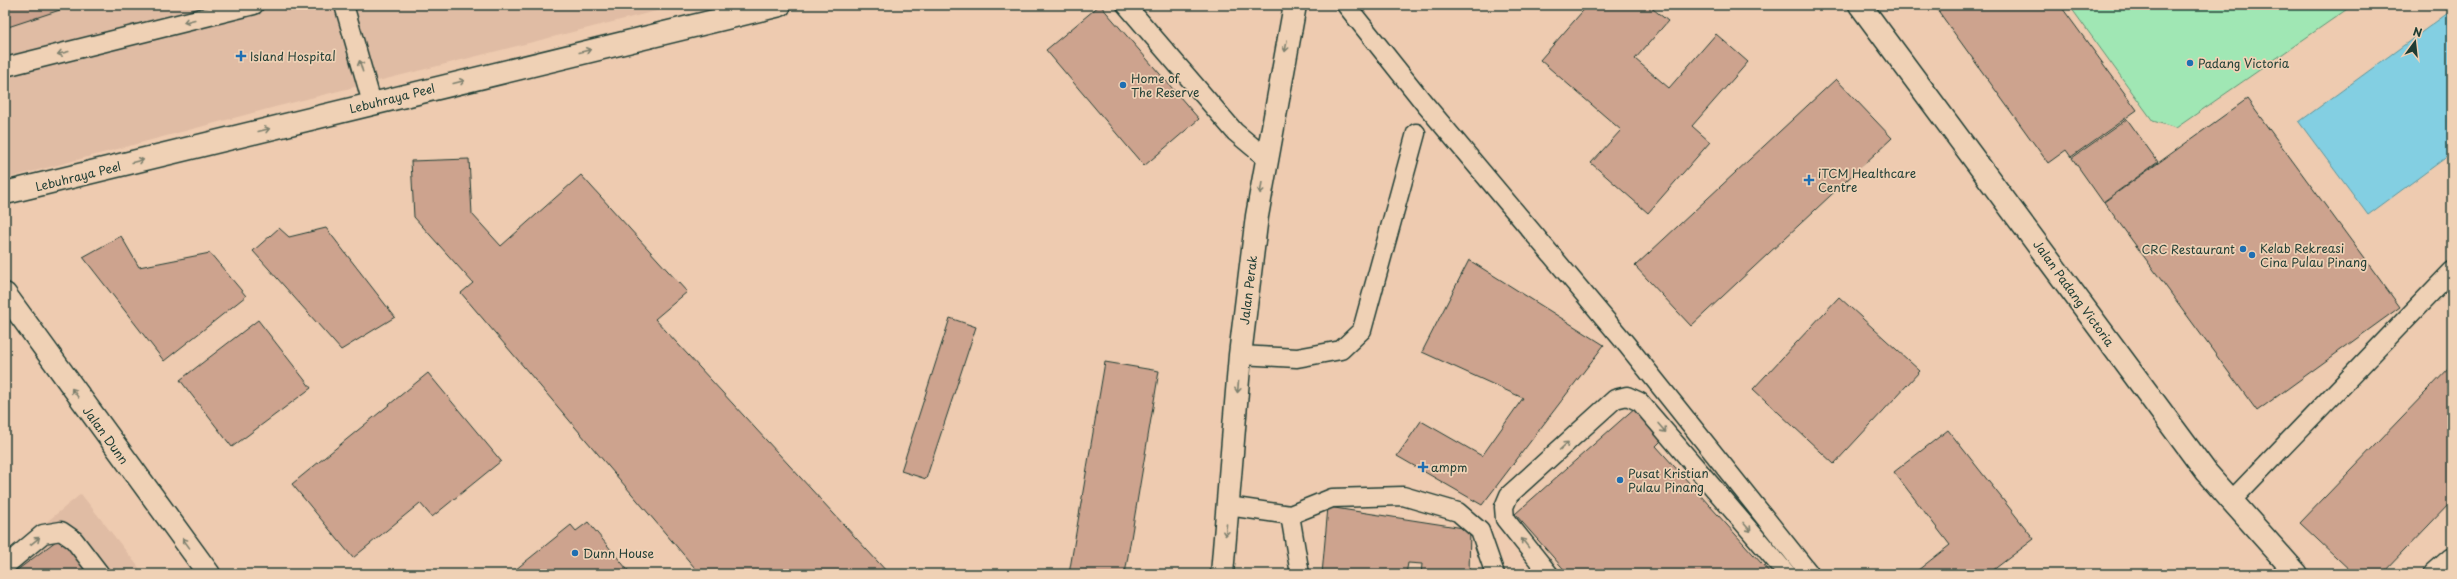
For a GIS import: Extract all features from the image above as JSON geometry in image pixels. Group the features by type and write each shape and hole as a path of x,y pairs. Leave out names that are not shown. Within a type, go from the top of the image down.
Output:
{"main road":[{"name":"Lebuhraya Peel","path":"5,193 780,5"},
{"name":"Jalan Padang Victoria","path":"1860,5 2206,472 2297,574"},
{"name":"Jalan Perak","path":"1222,574 1240,355 1266,158 1293,6"},
{"name":"Jalan Dunn","path":"5,294 209,574"},
{"path":"2435,574 2452,559"}],"lane":[{"path":"5,67 254,5"},
{"path":"344,5 372,103"},
{"path":"1126,5 1235,132 1266,158"},
{"path":"1346,5 1424,102 1627,345 1810,574"},
{"path":"1240,355 1297,358 1341,350 1362,330 1416,133"},
{"path":"2231,501 2452,271"},
{"path":"1549,574 1505,518 1504,507 1509,495 1615,399 1627,396 1640,402 1787,574"},
{"path":"1228,506 1290,515 1332,498 1403,496 1458,512 1480,531 1495,574"},
{"path":"1290,515 1300,574"},
{"path":"5,566 44,534 61,531 74,540 100,574"}],"shaded area":[{"name":"Island Hospital","path":"5,5 680,5 275,107 5,179"},
{"path":"81,494 144,574 5,574 5,556"}],"green space":[{"name":"Padang Victoria","path":"2069,5 2353,5 2176,128 2153,121"}],"water":[{"path":"2452,10 2452,153 2368,215 2299,122"}],"building":[{"path":"5,5 75,5 5,28"},
{"name":"Home of The Reserve","path":"1100,5 1199,119 1144,166 1046,50"},
{"path":"1588,5 1648,5 1668,21 1635,59 1669,88 1716,34 1748,62 1692,126 1710,142 1648,213 1591,163 1621,130 1540,60"},
{"path":"1934,5 2060,5 2137,110 2071,157 2066,150 2048,163"},
{"path":"1836,79 1892,138 1691,326 1635,266"},
{"name":"Kelab Rekreasi Cina Pulau Pinang","path":"2247,99 2400,307 2257,411 2104,202"},
{"path":"2127,119 2158,162 2103,202 2072,158"},
{"path":"469,159 472,214 501,246 581,175 687,292 655,319 889,574 700,574 461,293 473,283 414,217 411,161"},
{"path":"279,228 289,237 326,228 395,317 341,350 253,251"},
{"path":"121,236 139,267 210,253 246,296 164,361 83,257"},
{"path":"1469,260 1604,345 1482,505 1397,456 1421,421 1482,456 1523,398 1422,352"},
{"path":"1839,297 1920,371 1834,464 1753,389"},
{"path":"950,318 976,327 926,479 901,471"},
{"path":"258,320 311,388 232,447 180,380"},
{"path":"1105,362 1159,371 1125,574 1069,574"},
{"path":"2452,365 2452,501 2382,574 2354,574 2300,523"},
{"path":"428,373 501,461 432,517 420,503 353,558 292,484"},
{"name":"Pusat Kristian Pulau Pinang","path":"1637,406 1665,437 1656,446 1771,574 1568,574 1515,514"},
{"path":"1948,430 2034,539 1988,574 1913,574 1950,545 1894,472"},
{"path":"1328,507 1470,529 1469,574 1421,574 1422,564 1408,563 1406,574 1322,574"},
{"name":"Dunn House","path":"588,522 631,574 510,574 571,525 576,531"},
{"path":"64,535 95,574 12,574"}],"place":[{"name":"Island Hospital","path":"241,56"},
{"name":"Padang Victoria","path":"2190,63"},
{"name":"Home of The Reserve","path":"1123,85"},
{"name":"iTCM Healthcare Centre","path":"1809,180"},
{"name":"CRC Restaurant","path":"2243,249"},
{"name":"Kelab Rekreasi Cina Pulau Pinang","path":"2252,255"},
{"name":"ampm","path":"1423,467"},
{"name":"Pusat Kristian Pulau Pinang","path":"1620,480"},
{"name":"Dunn House","path":"575,553"}]}
